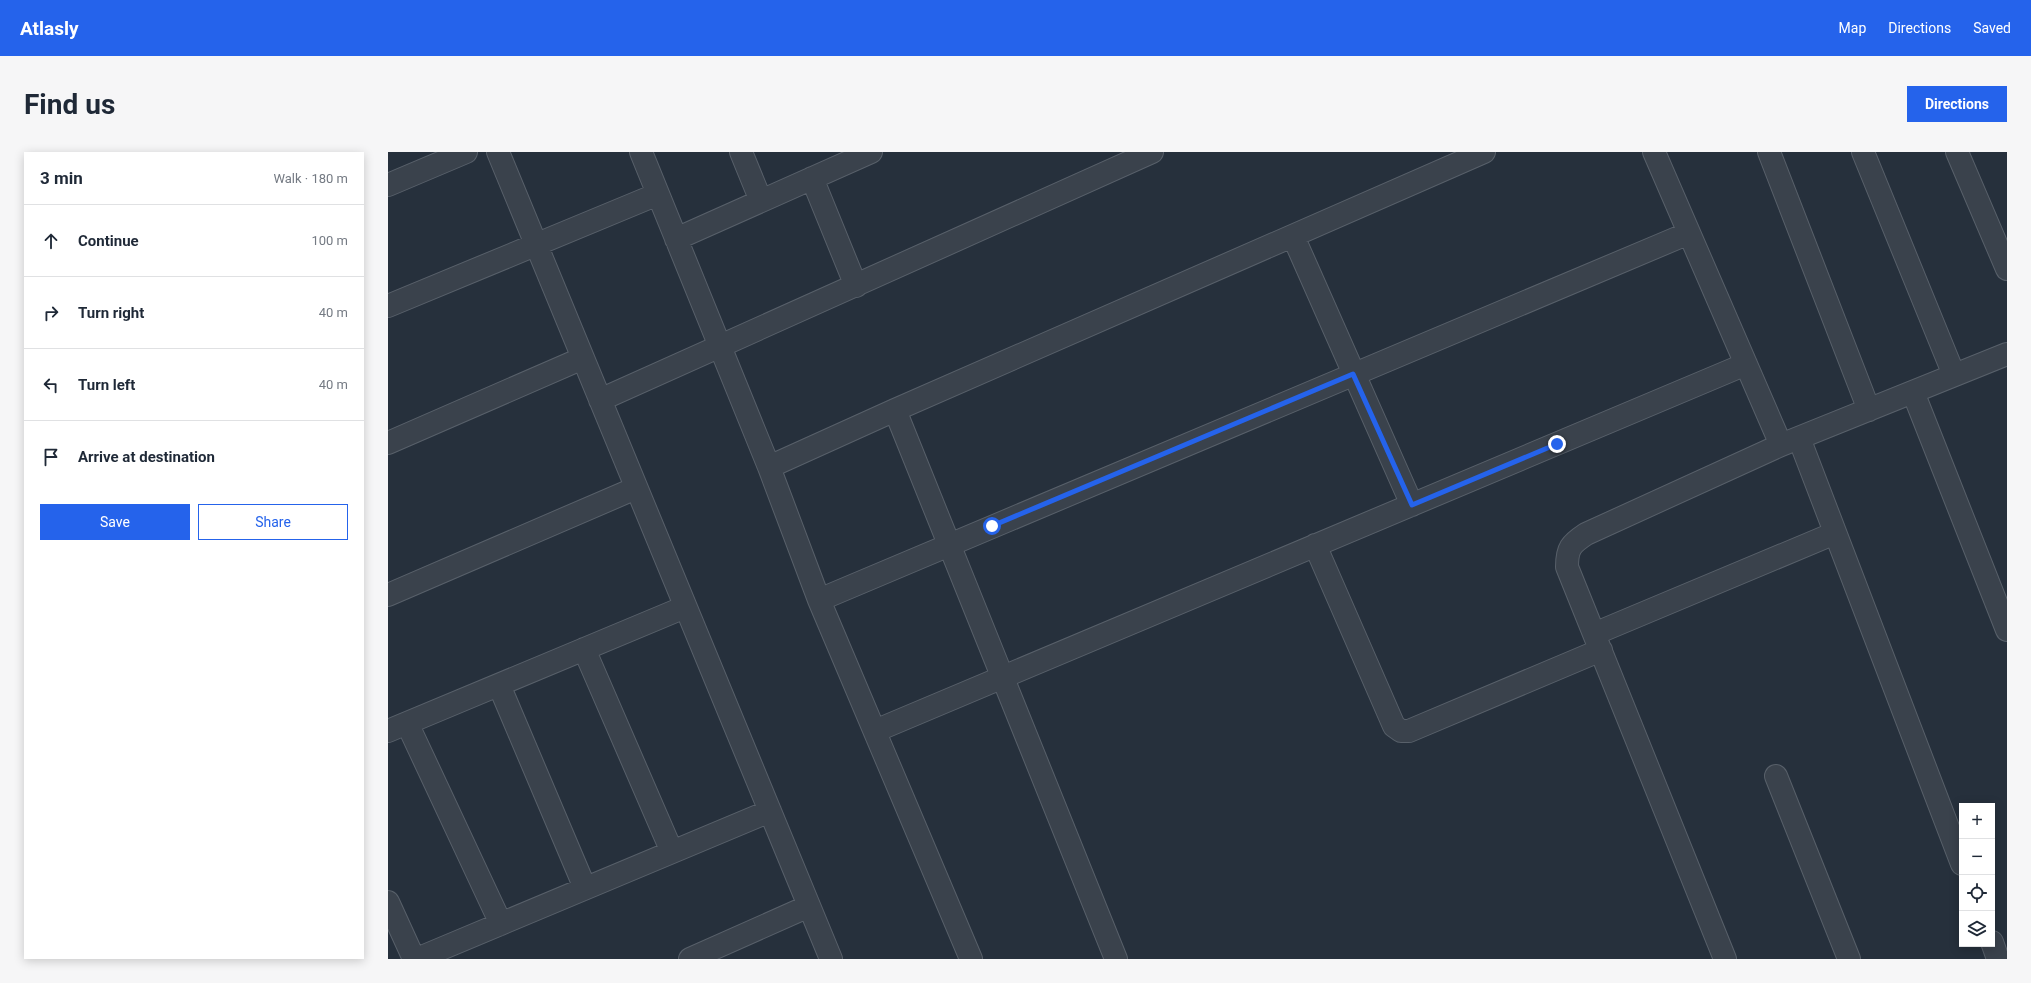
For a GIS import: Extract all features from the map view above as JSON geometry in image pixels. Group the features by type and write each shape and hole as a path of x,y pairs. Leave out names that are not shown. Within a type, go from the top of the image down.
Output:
{"street":[{"path":"388,185 466,152"},
{"path":"498,152 831,959"},
{"path":"641,152 769,467 819,600 971,959"},
{"path":"741,152 761,201"},
{"path":"676,239 871,152"},
{"path":"600,400 1152,152"},
{"path":"769,467 895,410 1484,152"},
{"path":"1654,152 1746,364 1790,442 1835,533 1959,856"},
{"path":"1769,152 1869,410"},
{"path":"1863,152 1954,375"},
{"path":"1957,152 2007,269"},
{"path":"812,178 856,286"},
{"path":"388,306 536,246 621,208 658,194"},
{"path":"819,600 1689,233"},
{"path":"1293,236 1412,505"},
{"path":"1725,959 1567,567 1567,554 1573,542 1586,534 1790,442 2007,354"},
{"path":"388,443 582,358"},
{"path":"875,731 1746,364"},
{"path":"1913,392 2007,630"},
{"path":"895,410 1116,959"},
{"path":"388,595 636,488"},
{"path":"1315,545 1394,726 1401,731 1409,731 1597,642 1835,533"},
{"path":"501,924 397,727 685,607"},
{"path":"584,649 672,852"},
{"path":"499,685 585,888"},
{"path":"1776,776 1849,959"},
{"path":"417,959 770,811"},
{"path":"388,902 414,959"},
{"path":"701,957 809,906"},
{"path":"1994,947 1998,959"}],"route":[{"path":"992,526 1353,374 1412,505 1557,444"}]}
